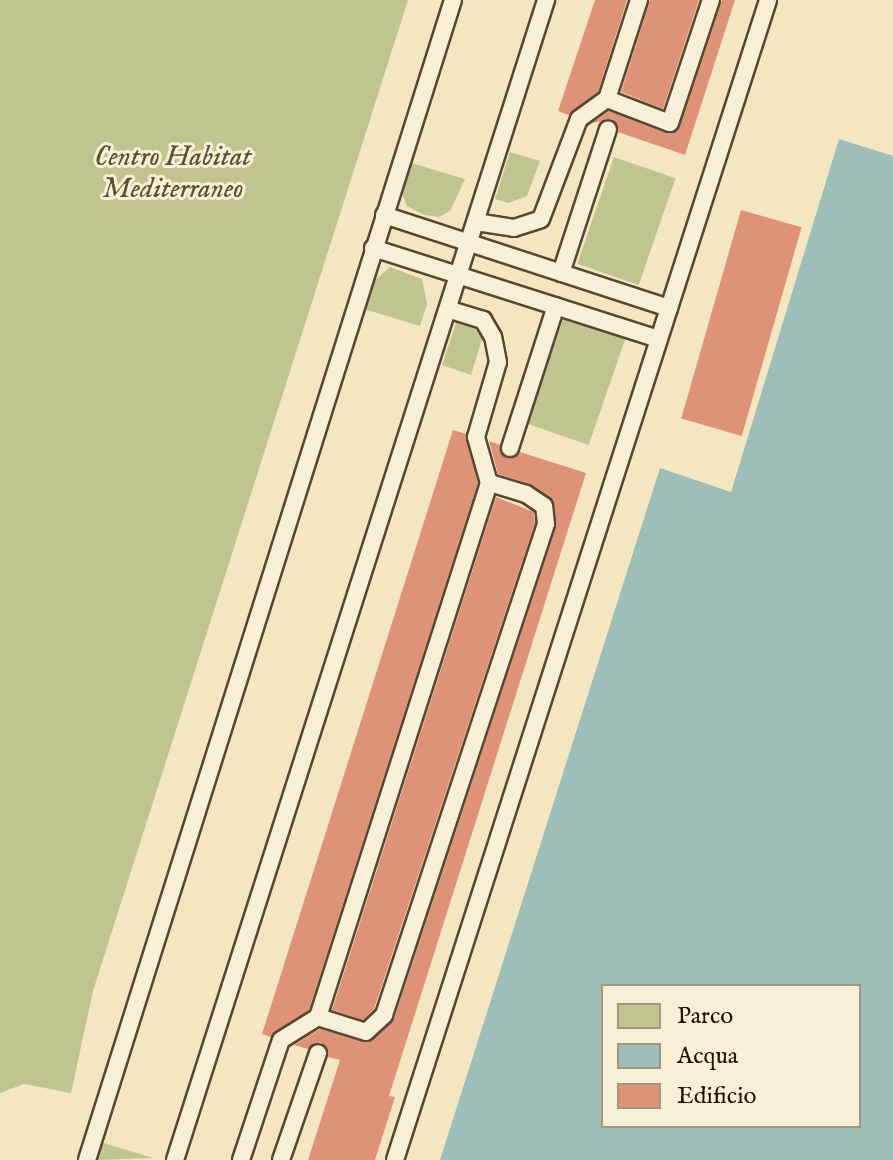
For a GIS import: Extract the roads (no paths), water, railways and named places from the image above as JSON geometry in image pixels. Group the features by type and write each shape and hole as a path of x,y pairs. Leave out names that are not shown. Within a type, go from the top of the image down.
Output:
{"lane":[{"path":"87,1160 453,0"},
{"path":"175,1160 546,0"},
{"path":"476,222 514,228 541,219 579,119 607,99 639,0"},
{"path":"607,99 670,123 711,0"},
{"path":"395,1160 768,0"},
{"path":"561,273 608,129"},
{"path":"384,215 669,308"},
{"path":"373,248 659,339"},
{"path":"510,448 556,306"},
{"path":"241,1160 281,1040 318,1017 489,483 476,437 498,362 493,337 483,320 448,309"},
{"path":"318,1017 366,1032 384,1015 546,524 544,506 526,494 489,483"},
{"path":"281,1160 318,1053"}],"water":[{"path":"839,139 893,156 893,1160 440,1160 660,468 731,492"}],"park label":[{"name":"Centro Habitat Mediterraneo","path":"173,174"}]}
